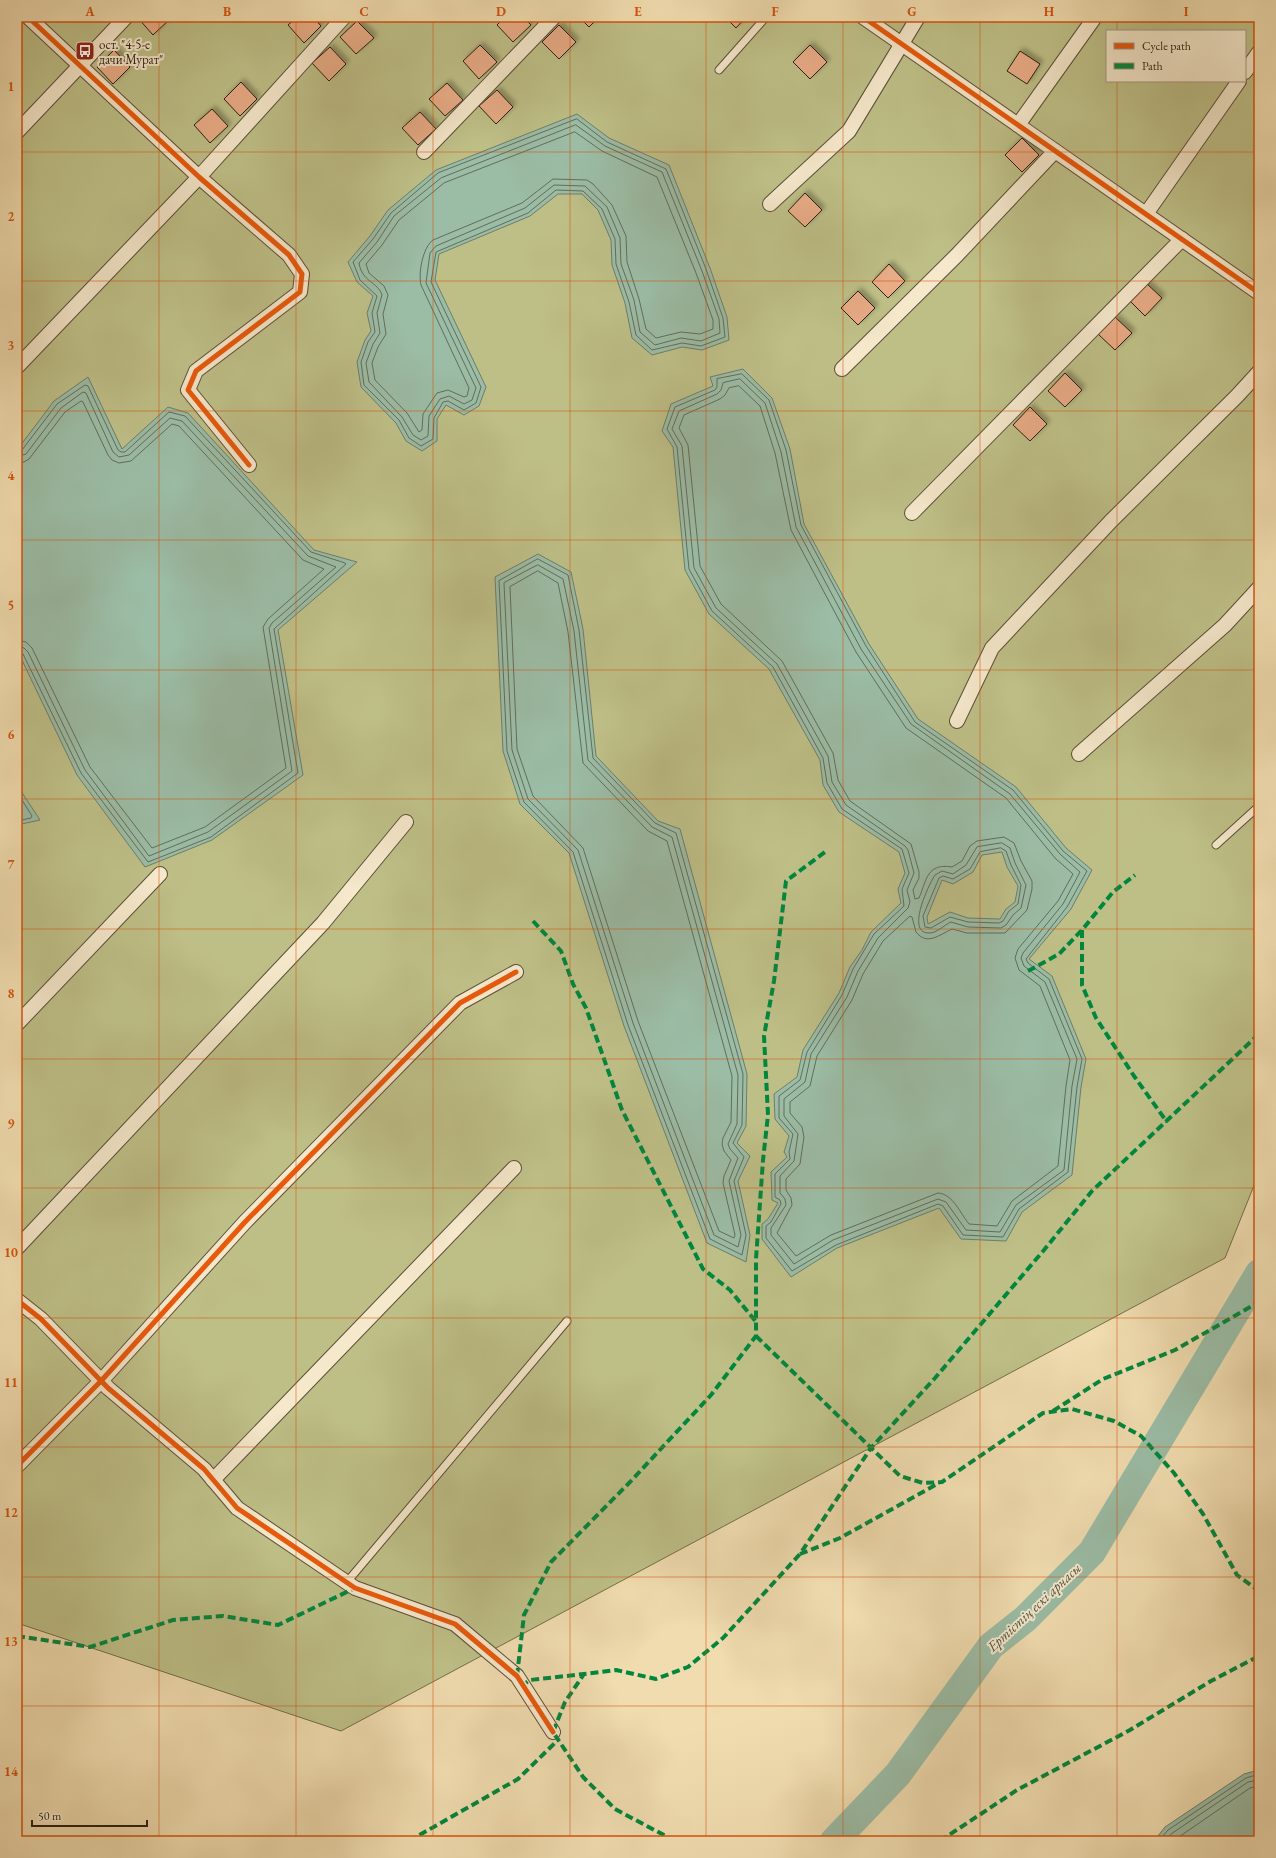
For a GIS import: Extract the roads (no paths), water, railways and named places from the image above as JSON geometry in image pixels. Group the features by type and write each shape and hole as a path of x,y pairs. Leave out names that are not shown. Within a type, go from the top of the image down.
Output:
{"street":[{"path":"28,17 199,177 289,255 302,274 300,292 196,371 188,390 249,465"},
{"path":"17,132 126,17"},
{"path":"17,367 199,177 344,17"},
{"path":"424,152 554,17"},
{"path":"863,17 1259,293"},
{"path":"770,204 849,131 918,17"},
{"path":"1018,125 1095,17"},
{"path":"1246,71 1259,52"},
{"path":"1146,214 1237,82"},
{"path":"842,369 957,255 1055,151"},
{"path":"912,513 1182,239"},
{"path":"957,721 992,648 1111,521 1237,396 1259,372"},
{"path":"1079,754 1225,625 1259,588"},
{"path":"17,1248 323,923 406,822"},
{"path":"17,1024 160,874"},
{"path":"17,1466 101,1381 245,1222 460,1003 516,972"},
{"path":"214,1480 514,1168"},
{"path":"17,1300 41,1318 101,1381 204,1470 237,1508 355,1588 455,1624 517,1676 553,1732"}],"lane":[{"path":"719,70 766,17"},
{"path":"1216,845 1259,806"},
{"path":"347,1582 567,1321"}],"water":[{"path":"577,114 609,138 669,165 710,268 727,317 729,340 702,350 682,347 652,355 632,338 625,303 612,265 611,240 598,210 582,194 558,194 530,216 439,254 435,280 486,387 479,406 464,415 446,405 437,419 437,441 422,451 406,441 396,423 361,387 357,362 365,340 371,331 367,313 373,296 357,282 348,262 370,236 388,210 436,170"},
{"path":"743,369 772,398 790,449 804,524 869,644 918,719 1016,787 1066,848 1092,870 1071,909 1029,959 1052,976 1086,1059 1081,1087 1072,1175 1022,1212 1006,1241 961,1239 939,1208 837,1248 791,1277 762,1239 762,1224 768,1219 778,1203 772,1200 771,1172 787,1157 784,1152 789,1136 775,1119 774,1094 797,1077 803,1050 839,993 850,967 862,950 871,932 901,903 898,889 905,873 899,852 839,812 823,785 820,760 769,669 709,614 685,570 673,447 662,431 671,404 713,386 710,377","holes":["1002,852 1007,867 1018,886 1015,902 1006,909 1000,919 968,918 950,912 928,924 927,917 942,880 953,884 973,872 982,855"]},
{"path":"88,377 122,449 168,407 188,413 314,550 357,562 278,630 303,775 212,840 145,867 77,775 20,656 17,655 17,450 54,401"},
{"path":"538,554 571,572 583,629 596,756 658,821 680,829 747,1074 746,1126 737,1143 750,1156 738,1181 750,1235 746,1262 707,1243 624,1026 569,853 520,804 503,751 495,577"},
{"path":"17,785 40,820 17,825"},
{"path":"1259,1770 1258,1841 1154,1841 1165,1827 1244,1774"}],"waterway":[{"name":"Ертістің ескі арнасы","path":"834,1841 898,1774 991,1646 1025,1619 1092,1552 1259,1273"}],"place":[{"name":"ост. \"4-5-е дачи Мурат\"","path":"85,51"}]}
